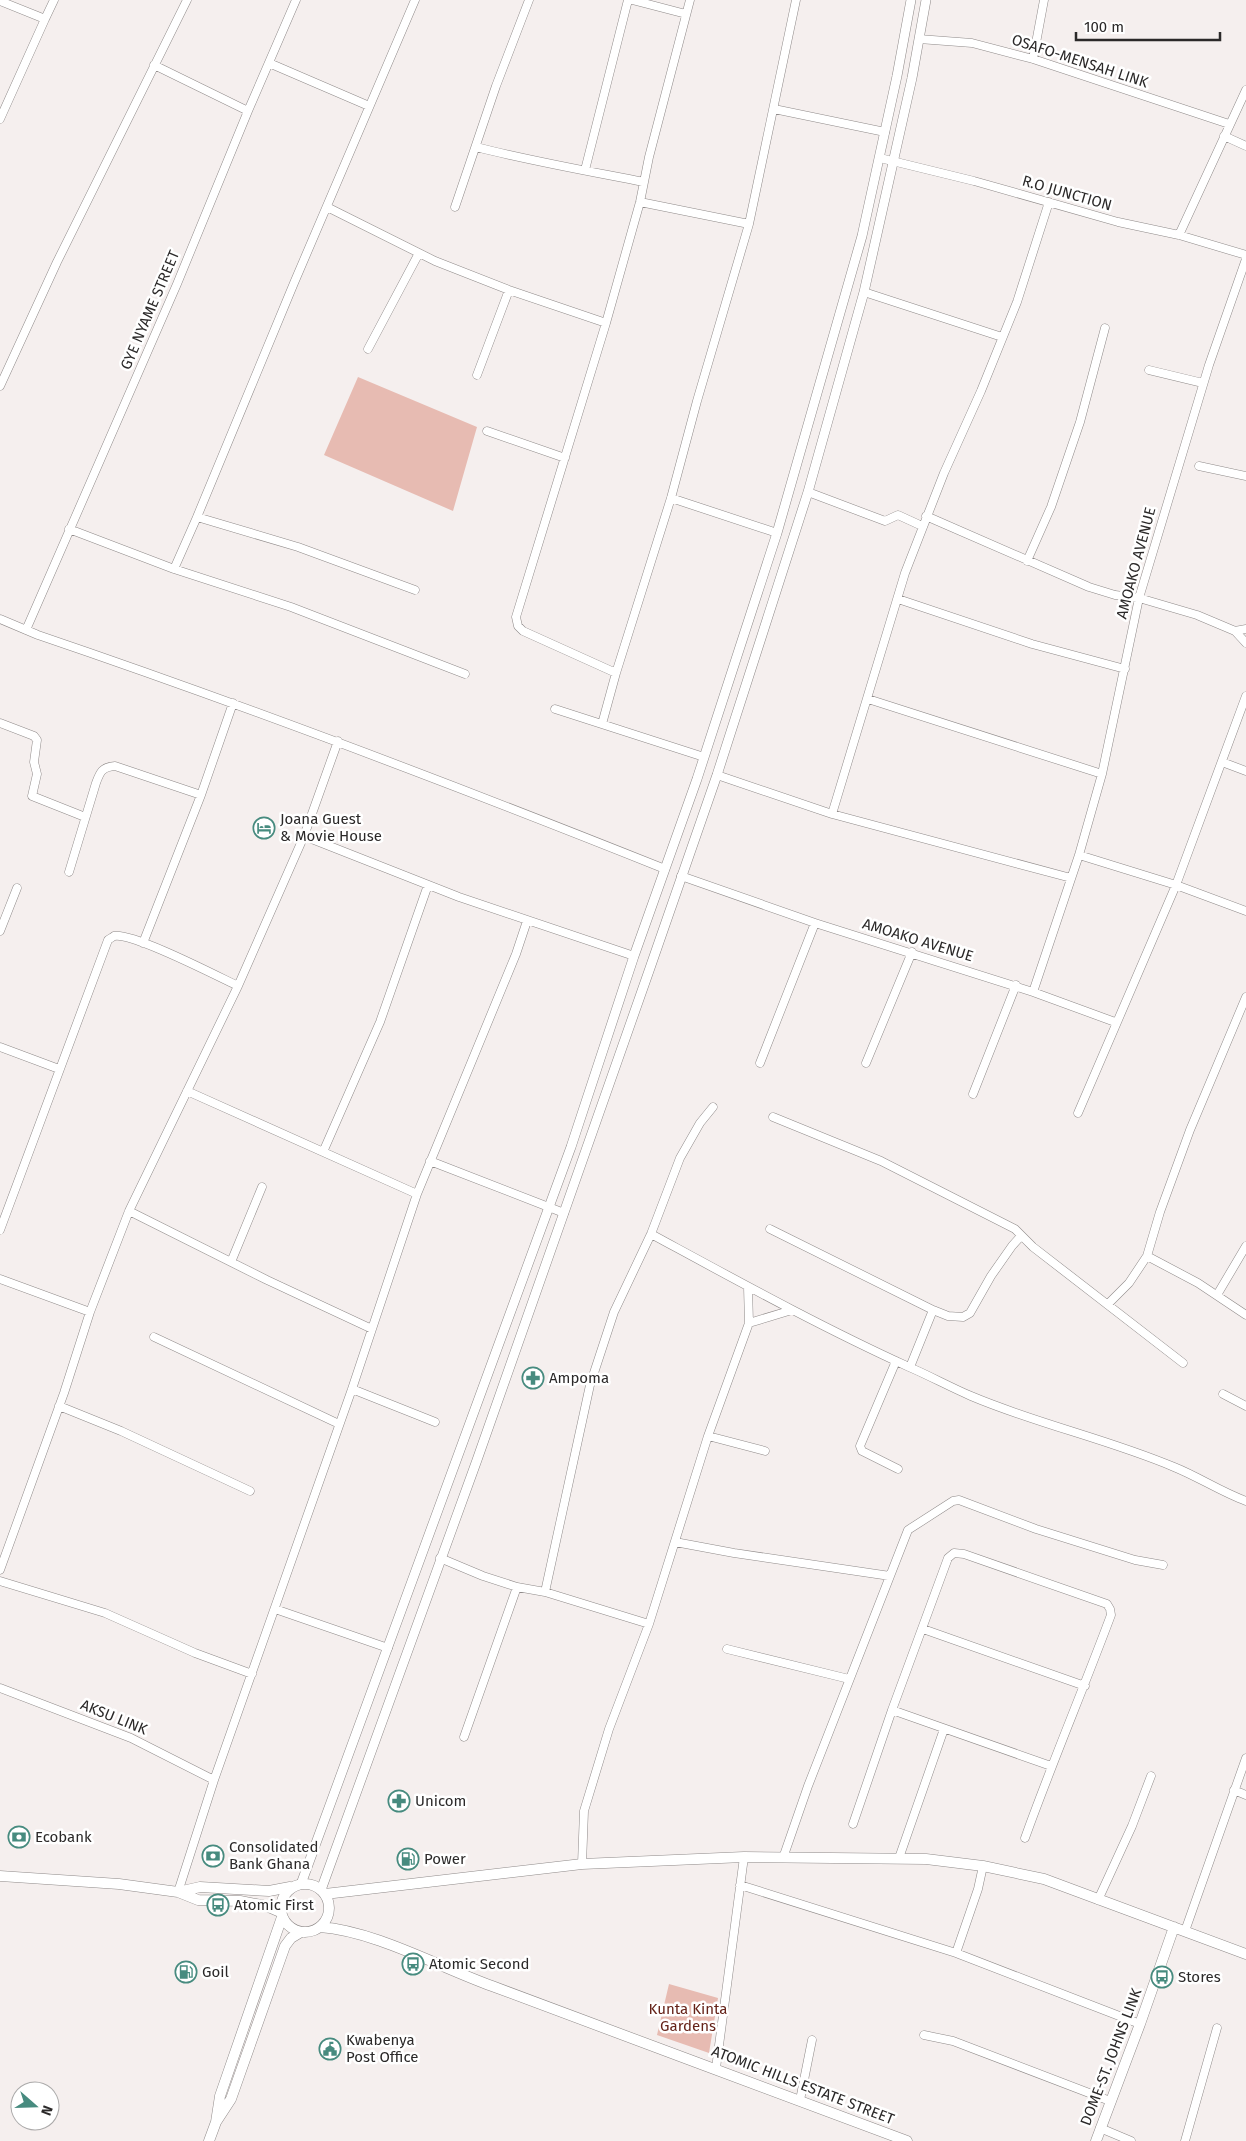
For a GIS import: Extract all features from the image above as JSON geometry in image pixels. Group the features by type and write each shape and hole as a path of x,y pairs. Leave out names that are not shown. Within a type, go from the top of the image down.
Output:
{"main road":[{"path":"323,1892 582,1864 744,1857 926,1859 983,1866 1044,1879 1246,1954"},
{"path":"0,1876 96,1882 178,1892 198,1900 240,1901 266,1906 281,1914 289,1927 302,1932"},
{"path":"178,1892 200,1887 269,1892 297,1885 311,1884 323,1892 328,1900 329,1911 320,1927 315,1930 302,1932 291,1938 285,1946 231,2099 216,2122"},
{"path":"209,2141 216,2122 220,2096 281,1914 282,1899 297,1885"},
{"name":"ATOMIC HILLS ESTATE STREET","path":"320,1927 348,1931 380,1942 470,1978 908,2141"},
{"name":"DOME-ST. JOHNS LINK","path":"1096,2141 1174,1927"}],"street":[{"path":"0,119 54,0"},
{"path":"0,386 57,262 187,0"},
{"name":"GYE NYAME STREET","path":"26,630 177,284 296,0"},
{"path":"174,569 198,518 415,0"},
{"path":"455,207 496,86 529,0"},
{"path":"585,170 630,0 686,14"},
{"path":"616,673 523,631 518,626 516,617 606,323 640,202 690,0"},
{"path":"602,724 616,673 671,498 697,401 749,224 796,0"},
{"path":"297,1885 388,1648 502,1330 549,1207 704,757 777,533 862,236 886,132 911,0"},
{"path":"323,1892 717,775 808,492 864,292 926,0"},
{"path":"1033,59 1044,0"},
{"path":"0,1 45,19"},
{"name":"OSAFO-MENSAH LINK","path":"919,39 972,43 1033,59 1229,124"},
{"path":"269,63 370,106"},
{"path":"154,65 248,111"},
{"path":"1179,235 1201,191 1229,124 1246,90"},
{"path":"774,109 886,132"},
{"path":"1224,136 1246,146"},
{"path":"476,147 527,160 644,182"},
{"name":"R.O JUNCTION","path":"880,158 974,181 1118,222 1179,235 1246,255"},
{"path":"640,202 749,224"},
{"path":"832,814 905,573 926,516 1026,277 1049,202"},
{"path":"327,207 419,253 509,290 606,323"},
{"path":"368,349 419,253"},
{"name":"AMOAKO AVENUE","path":"681,876 815,923 912,952 1033,992 1072,878 1102,774 1139,598 1203,384 1246,259"},
{"path":"477,375 509,290"},
{"path":"864,292 1002,338"},
{"path":"1027,561 1051,508 1080,422 1105,328"},
{"path":"1149,370 1203,384"},
{"path":"487,431 565,458"},
{"path":"1199,466 1246,476"},
{"path":"808,492 885,522 898,515 922,526"},
{"path":"671,498 777,533"},
{"path":"926,516 1090,587 1115,595 1139,598 1197,615 1235,631 1246,643"},
{"path":"198,518 298,547 415,590"},
{"path":"69,529 174,569 291,607 465,674"},
{"path":"898,598 1032,644 1125,669"},
{"path":"0,619 26,630 338,741 665,869"},
{"path":"1235,631 1246,629"},
{"path":"1078,1112 1115,1022 1176,885 1246,696"},
{"path":"868,699 1102,774"},
{"path":"142,942 201,795 233,703"},
{"path":"555,709 704,757"},
{"path":"0,722 37,740 34,762 37,774 32,796 85,817"},
{"path":"0,1570 59,1406 90,1312 129,1211 238,986 304,836 338,741"},
{"path":"1222,762 1246,771"},
{"path":"69,872 101,771 107,766 114,766 201,795"},
{"path":"717,775 832,814 1072,878"},
{"path":"304,836 428,885 527,921 634,956"},
{"path":"1079,855 1176,885 1246,911"},
{"path":"323,1152 380,1022 428,885"},
{"path":"0,931 17,888"},
{"path":"178,1892 214,1780 340,1424 417,1194 516,954 527,921"},
{"path":"760,1063 815,923"},
{"path":"0,1230 108,940 113,936 120,936 142,942 238,986"},
{"path":"866,1063 912,952"},
{"path":"973,1094 1016,985"},
{"path":"1033,992 1115,1022"},
{"path":"1108,1304 1129,1283 1147,1256 1190,1130 1246,998"},
{"path":"0,1047 59,1069"},
{"path":"187,1091 417,1194"},
{"path":"545,1592 590,1385 614,1312 651,1234 680,1158 700,1123 713,1107"},
{"path":"773,1117 881,1161 1015,1229 1021,1236 1183,1363"},
{"path":"430,1161 564,1213"},
{"path":"232,1262 262,1186"},
{"path":"129,1211 372,1329"},
{"path":"770,1229 933,1310 948,1316 963,1317 970,1313 991,1276 1021,1236"},
{"path":"651,1234 792,1310 971,1396 1022,1416 1114,1445 1175,1467 1229,1495 1246,1501"},
{"path":"1217,1295 1224,1280 1246,1246"},
{"path":"1147,1256 1217,1295 1246,1315"},
{"path":"0,1279 90,1312"},
{"path":"582,1864 584,1811 610,1729 649,1624 708,1436 749,1322 748,1287"},
{"path":"749,1322 792,1310"},
{"path":"910,1367 933,1310"},
{"path":"154,1338 340,1424"},
{"path":"896,1361 860,1446 862,1451 898,1469"},
{"path":"352,1389 435,1422"},
{"path":"1223,1394 1246,1406"},
{"path":"59,1406 121,1431 250,1491"},
{"path":"708,1436 765,1451"},
{"path":"783,1858 808,1786 908,1530 953,1501 959,1500 1036,1529 1135,1560 1163,1565"},
{"path":"675,1542 734,1553 890,1576"},
{"path":"853,1824 892,1710 948,1558 954,1553 964,1554 1107,1604 1110,1609 1111,1615 1051,1766 1025,1838"},
{"path":"440,1558 483,1576 517,1587 545,1592 649,1624"},
{"path":"0,1581 105,1613 196,1653 252,1674"},
{"path":"464,1737 517,1587"},
{"path":"274,1609 388,1648"},
{"path":"923,1629 1084,1686"},
{"path":"727,1649 849,1679"},
{"name":"AKSU LINK","path":"0,1688 131,1738 214,1780"},
{"path":"892,1710 1051,1766"},
{"path":"899,1858 944,1729"},
{"path":"1185,1931 1246,1758"},
{"path":"1098,1900 1132,1826 1151,1776"},
{"path":"1234,1790 1246,1795"},
{"path":"716,2068 744,1857"},
{"path":"956,1953 978,1889 983,1866"},
{"path":"740,1885 956,1953 1140,2024"},
{"path":"1185,2141 1217,2028"},
{"path":"924,2035 953,2041 1110,2102"},
{"path":"800,2100 812,2040"},
{"path":"1100,2128 1132,2141"}],"green space":[{"path":"358,377 477,427 453,511 324,455"},
{"name":"Kunta Kinta Gardens","path":"669,1984 718,1998 709,2053 657,2035"}],"place":[{"name":"Joana Guest & Movie House","path":"264,828"},
{"name":"Ampoma","path":"533,1378"},
{"name":"Unicom","path":"399,1801"},
{"name":"Ecobank","path":"19,1837"},
{"name":"Consolidated Bank Ghana","path":"213,1856"},
{"name":"Power","path":"408,1859"},
{"name":"Atomic First","path":"218,1905"},
{"name":"Atomic Second","path":"413,1964"},
{"name":"Goil","path":"186,1972"},
{"name":"Stores","path":"1162,1977"},
{"name":"Kwabenya Post Office","path":"330,2049"}]}
